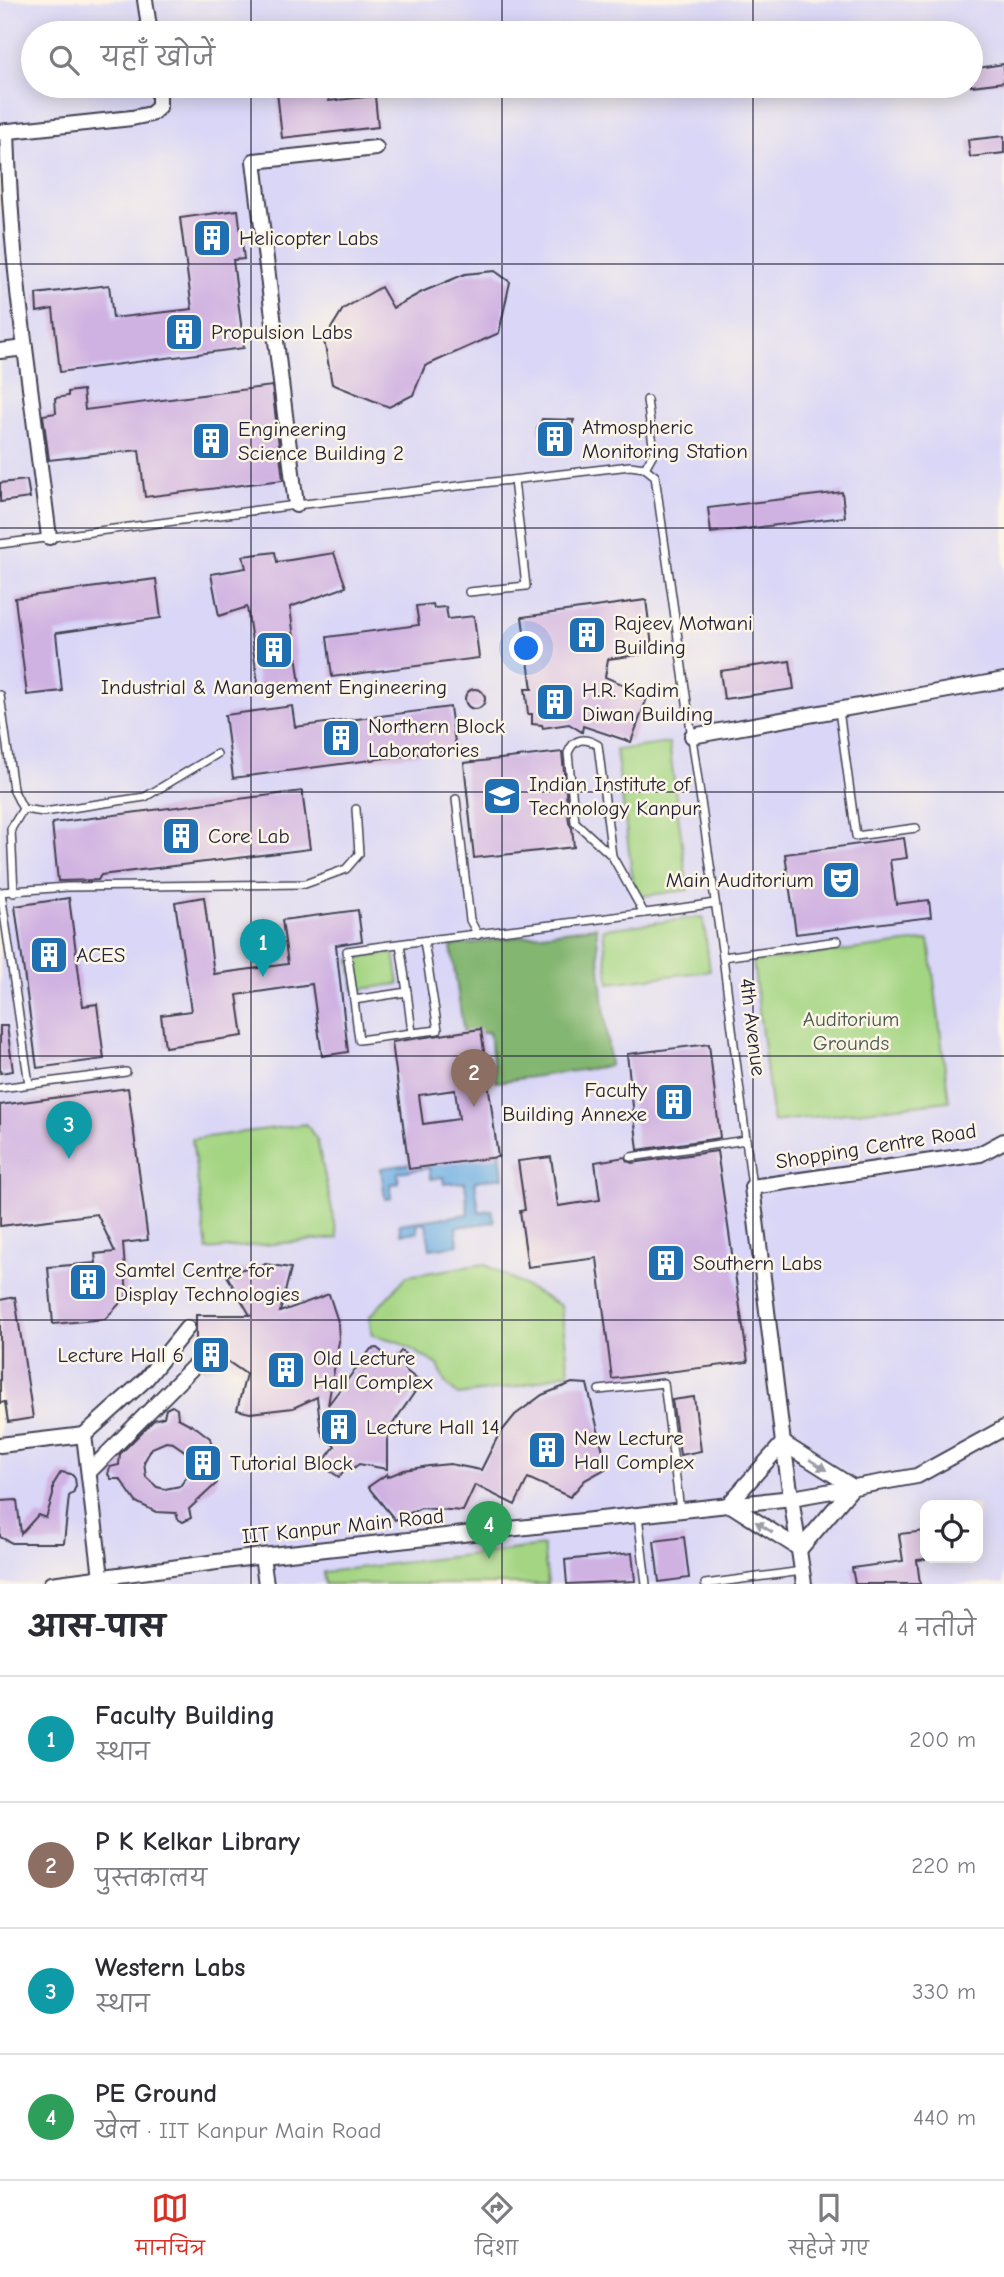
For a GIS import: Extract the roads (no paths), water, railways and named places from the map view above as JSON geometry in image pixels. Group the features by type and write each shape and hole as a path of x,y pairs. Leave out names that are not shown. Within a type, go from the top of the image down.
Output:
{"street":[{"path":"145,0 148,21"},
{"path":"49,537 16,280 4,131 151,114 159,107 159,98"},
{"path":"296,505 254,162 376,148"},
{"path":"0,351 25,348"},
{"path":"692,736 1004,680"},
{"name":"Shopping Centre Road","path":"752,1187 980,1154 1004,1141"},
{"name":"4th Avenue","path":"752,1187 783,1443 803,1577"},
{"path":"0,1445 84,1436 146,1379 187,1328"},
{"path":"89,1472 193,1367"},
{"name":"IIT Kanpur Main Road","path":"51,1584 262,1556 792,1498 917,1476 1004,1428"},
{"path":"84,1436 101,1577"},
{"path":"783,1443 853,1487 800,1549 729,1504 783,1443"},
{"path":"262,1556 266,1584"}],"lane":[{"path":"0,544 296,505 630,466 645,468 654,452 647,400"},
{"name":"4th Avenue","path":"645,468 655,476 723,957 752,1187"},
{"path":"469,592 526,586 514,480"},
{"path":"0,695 13,789 23,809"},
{"path":"839,710 856,836 916,828"},
{"path":"612,856 598,745 588,739 577,740 571,744 568,753 575,822 612,856 644,913"},
{"path":"23,809 44,812 145,797 217,754"},
{"path":"456,799 470,920 478,935"},
{"path":"14,892 11,829 23,809"},
{"path":"29,1084 1,892 67,887 305,884 346,869 359,854 356,809"},
{"path":"424,940 438,1030 359,1041 347,951 424,940 644,913 715,902"},
{"path":"723,957 838,941"},
{"path":"400,944 412,1034"},
{"path":"354,1000 407,992"},
{"path":"0,1088 126,1072"},
{"path":"631,1157 747,1140"},
{"path":"598,1391 664,1383 680,1510"},
{"path":"638,1515 646,1584"},
{"path":"705,1584 803,1577"}],"water":[{"path":"500,1152 503,1177 475,1181 479,1212 492,1210 494,1222 456,1227 458,1245 430,1249 426,1223 417,1224 418,1232 401,1234 399,1224 468,1214 465,1182 444,1184 443,1177 431,1179 429,1168 398,1172 399,1183 390,1184 391,1198 385,1199 381,1168"}],"place":[{"name":"Helicopter Labs","path":"212,238"},
{"name":"Propulsion Labs","path":"184,332"},
{"name":"Atmospheric Monitoring Station","path":"555,439"},
{"name":"Engineering Science Building 2","path":"211,441"},
{"name":"Rajeev Motwani Building","path":"587,635"},
{"name":"Industrial & Management Engineering","path":"274,650"},
{"name":"H.R. Kadim Diwan Building","path":"555,702"},
{"name":"Northern Block Laboratories","path":"341,738"},
{"name":"Indian Institute of Technology Kanpur","path":"502,796"},
{"name":"Core Lab","path":"181,836"},
{"name":"Main Auditorium","path":"841,880"},
{"name":"ACES","path":"49,955"},
{"name":"Faculty Building","path":"263,977"},
{"name":"Faculty Building Annexe","path":"674,1102"},
{"name":"P K Kelkar Library","path":"474,1107"},
{"name":"Western Labs","path":"69,1159"},
{"name":"Southern Labs","path":"666,1263"},
{"name":"Samtel Centre for Display Technologies","path":"88,1282"},
{"name":"Lecture Hall 6","path":"211,1355"},
{"name":"Old Lecture Hall Complex","path":"286,1370"},
{"name":"Lecture Hall 14","path":"339,1427"},
{"name":"New Lecture Hall Complex","path":"547,1450"},
{"name":"Tutorial Block","path":"203,1463"},
{"name":"PE Ground","path":"489,1559"}],"park label":[{"name":"Auditorium Grounds","path":"851,1031"}]}
